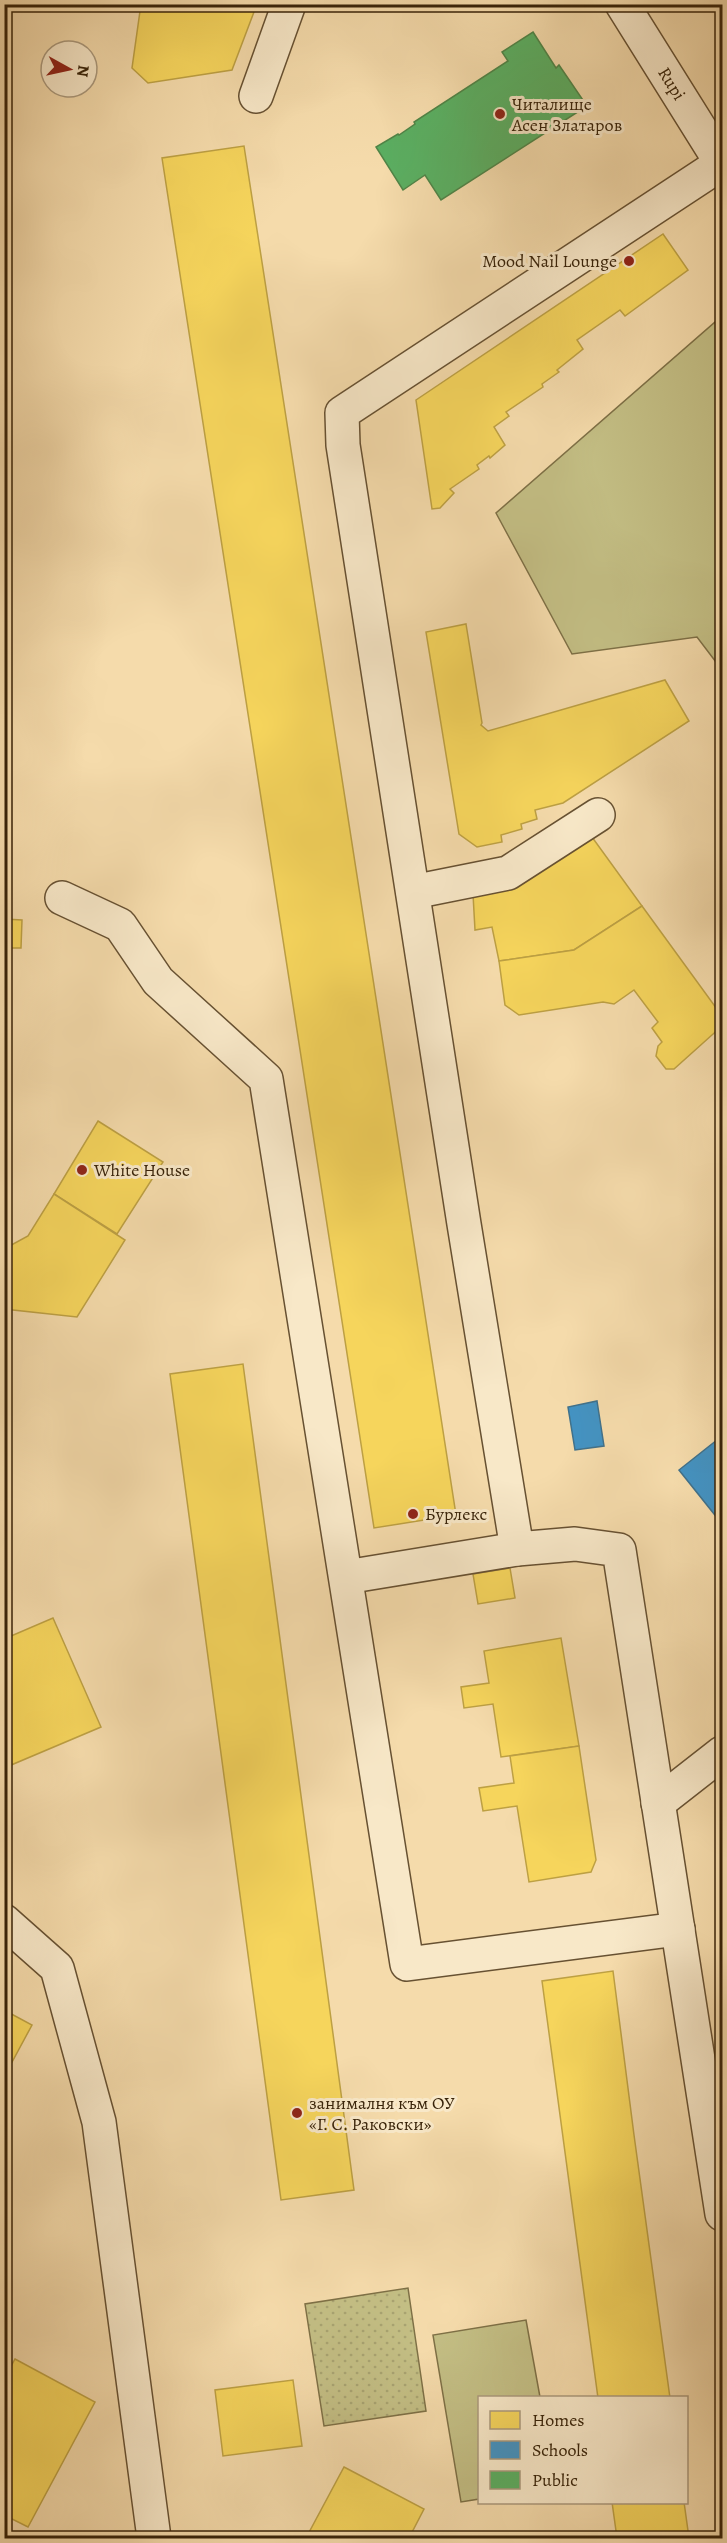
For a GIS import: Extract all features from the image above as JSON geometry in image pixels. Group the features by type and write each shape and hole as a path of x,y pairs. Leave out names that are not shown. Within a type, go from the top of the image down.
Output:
{"street":[{"path":"256,96 289,4"},
{"name":"Rupi","path":"622,4 722,164"},
{"path":"517,1549 343,445 342,413 722,164"},
{"path":"413,892 508,873 598,815"},
{"path":"62,898 120,925 158,981 266,1079"},
{"path":"261,1040 407,1964 678,1929"},
{"path":"346,1577 517,1549 575,1544 619,1550 723,2214"},
{"path":"658,1803 723,1753"},
{"path":"4,1921 57,1968 99,2122 154,2538"}],"shaded area":[{"path":"722,316 722,670 697,637 572,654 496,513"},
{"path":"408,2288 426,2411 324,2426 305,2304"},
{"path":"526,2320 540,2396 478,2396 478,2499 461,2502 433,2335"}],"building: Homes":[{"path":"141,4 257,4 232,70 148,83 132,68"},
{"path":"244,146 456,1515 374,1528 162,158"},
{"path":"663,234 688,270 625,316 620,310 577,340 583,349 557,370 559,372 542,384 543,387 506,412 509,416 494,427 505,445 490,458 489,456 477,465 479,469 450,489 454,493 440,508 432,509 416,400"},
{"path":"466,624 481,725 488,731 665,680 689,721 563,803 535,810 537,819 521,824 522,829 501,835 502,842 477,847 459,834 426,632"},
{"path":"584,826 642,906 574,950 499,961 492,927 475,930 473,894"},
{"path":"642,906 722,1016 722,1026 674,1069 666,1069 656,1056 658,1046 662,1042 652,1028 658,1022 634,990 614,1004 603,1002 519,1015 505,1005 499,961 574,950"},
{"path":"4,919 22,920 21,948 10,948 10,960 4,960"},
{"path":"98,1121 163,1162 117,1234 54,1194"},
{"path":"54,1194 125,1240 77,1317 4,1309 4,1249 28,1236"},
{"path":"243,1364 354,2190 281,2200 170,1374"},
{"path":"510,1568 515,1598 478,1604 473,1574"},
{"path":"53,1618 101,1727 4,1768 4,1639"},
{"path":"561,1638 579,1746 501,1757 493,1704 464,1708 461,1687 489,1683 484,1651"},
{"path":"579,1746 596,1860 591,1872 529,1882 517,1806 483,1811 479,1788 514,1783 510,1756"},
{"path":"613,1971 670,2396 598,2396 542,1981"},
{"path":"4,2010 32,2025 4,2077"},
{"path":"15,2359 95,2402 28,2527 4,2515 4,2379"},
{"path":"293,2380 302,2446 223,2456 215,2390"},
{"path":"344,2467 424,2509 409,2538 306,2538"},
{"path":"612,2504 684,2504 689,2538 617,2538"}],"building: Schools":[{"path":"597,1401 604,1446 575,1450 568,1407"},
{"path":"722,1436 722,1524 679,1470"}],"building: Public":[{"name":"Читалище Асен Златаров","path":"533,32 556,68 559,65 587,106 441,200 425,175 403,190 376,147 399,135 415,124 414,122 508,61 502,52"}],"place":[{"name":"Читалище Асен Златаров","path":"500,114"},
{"name":"Mood Nail Lounge","path":"629,261"},
{"name":"White House","path":"82,1170"},
{"name":"Бурлекс","path":"413,1514"},
{"name":"занималня към ОУ «Г. С. Раковски»","path":"297,2113"}]}
